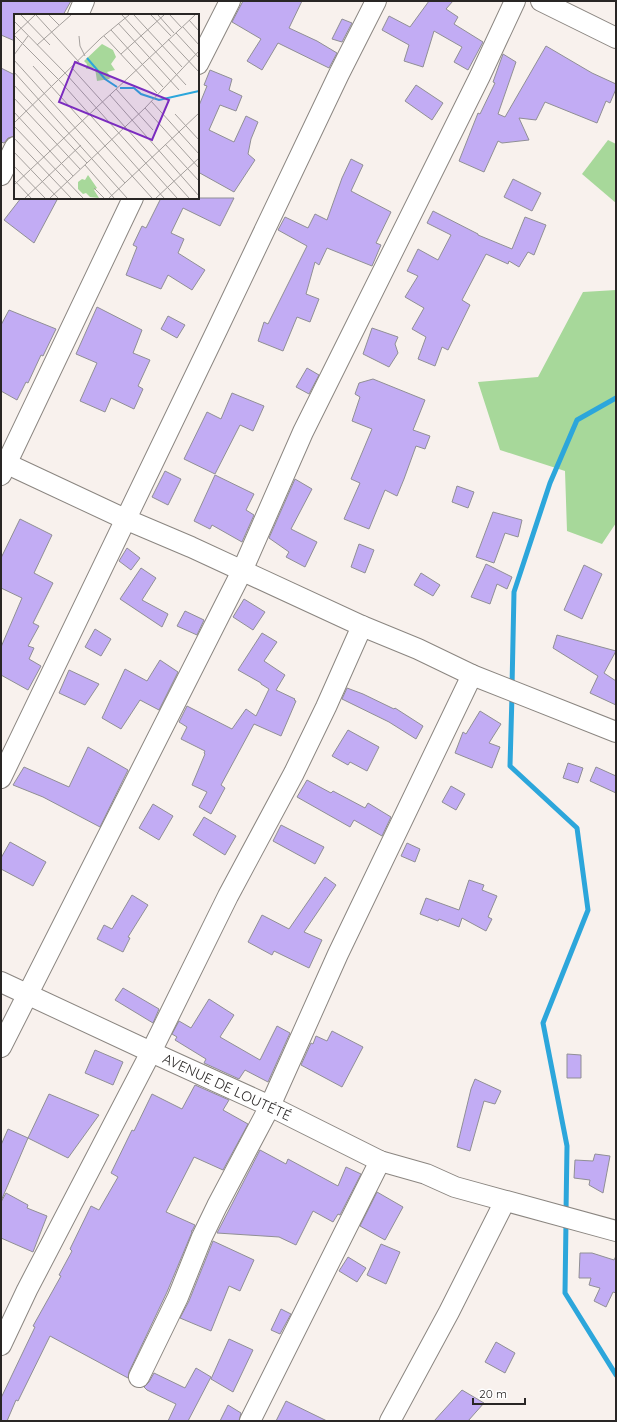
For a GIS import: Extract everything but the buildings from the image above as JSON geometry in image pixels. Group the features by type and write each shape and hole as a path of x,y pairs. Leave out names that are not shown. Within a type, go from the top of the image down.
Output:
{"street":[{"path":"78,14 84,1"},
{"path":"199,62 230,1"},
{"path":"1,778 339,74 376,1"},
{"path":"1,1047 242,571 303,432 480,76 515,1"},
{"path":"541,1 616,38"},
{"path":"1,175 14,149"},
{"path":"133,199 3,466 191,547 472,675 616,732"},
{"path":"1,1345 27,1290 151,1052 228,896 294,772 326,707 362,626"},
{"path":"139,1377 178,1298 202,1237 270,1106 338,954 472,675"},
{"name":"AVENUE DE LOUTÉTÉ","path":"1,982 270,1106 380,1161 426,1174 455,1187 616,1231"},
{"path":"250,1421 380,1161"},
{"path":"390,1421 449,1312 505,1201"}],"green space":[{"path":"608,140 616,144 616,203 582,174"},
{"path":"616,290 616,523 602,544 567,531 565,471 500,450 478,382 538,377 583,292"}],"waterway":[{"path":"512,687 514,592 550,483 577,420 616,398"},
{"path":"512,695 510,766 577,828 588,910 543,1023 567,1146 566,1212"},
{"path":"566,1222 565,1293 616,1375"}]}
